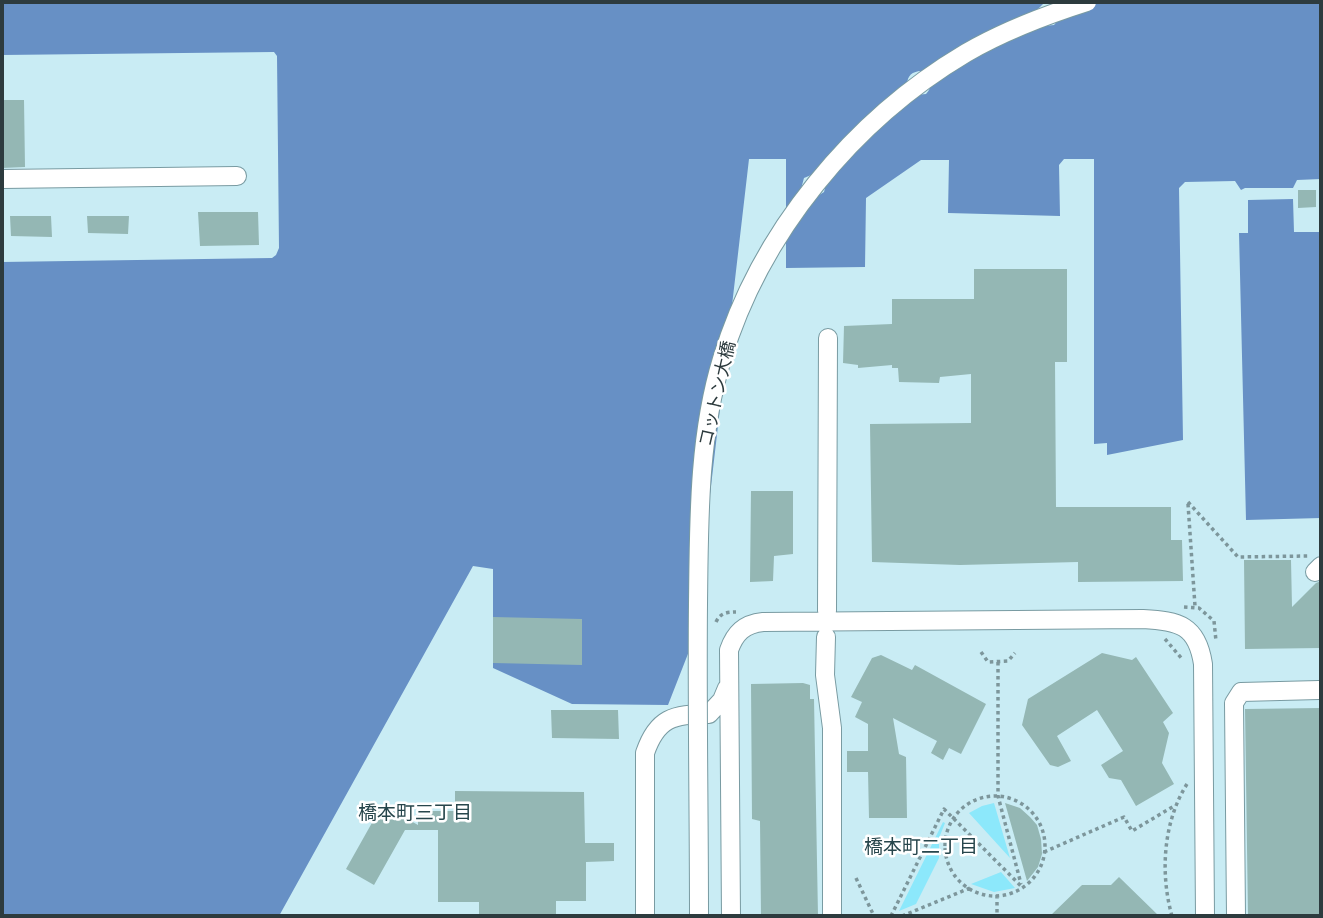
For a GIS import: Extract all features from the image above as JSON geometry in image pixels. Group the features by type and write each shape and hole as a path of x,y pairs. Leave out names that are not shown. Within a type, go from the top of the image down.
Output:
{"street":[{"name":"コットン大橋","path":"699,916 699,527 703,457 714,392 738,314 756,274 815,186 855,140 887,110 919,84 967,52 1048,14 1087,2"},
{"path":"2,178 237,176"},
{"path":"827,611 828,338"},
{"path":"731,916 728,684 731,645 738,632 757,622 1143,619 1165,620 1190,631 1197,639 1203,664 1205,916"},
{"path":"827,637 825,675 832,729 832,916"},
{"path":"646,916 645,753 652,734 665,722 681,714 709,714 722,700 728,684"},
{"path":"1236,916 1234,703 1241,692 1319,690"},
{"path":"709,714 729,741"}],"path":[{"path":"1216,632 1214,621 1195,607 1188,502 1238,557 1317,565"},
{"path":"981,652 988,662 1008,662 1015,653"},
{"path":"998,662 998,796 1022,887"},
{"path":"1172,916 1166,891 1167,847 1174,806 1190,780"},
{"path":"998,796 1013,799 1031,812 1043,832 1044,852 1035,875 1022,887 1008,894 997,895 986,895 957,879 947,859 946,838 954,817 980,798 998,796"},
{"path":"1044,852 1124,817 1132,831 1174,806"},
{"path":"891,916 944,809 1022,887"},
{"path":"856,878 874,916"},
{"path":"902,916 970,888"},
{"path":"997,895 997,916"}],"shaded area":[{"path":"2,2 1050,2 1321,2 1321,179 1297,180 1293,188 1241,190 1235,181 1185,182 1179,188 1183,440 1107,455 1107,443 1094,444 1094,159 1064,159 1059,165 1060,216 948,213 949,160 921,160 866,198 865,267 786,268 786,159 749,159 693,641 668,705 572,704 493,668 493,569 473,566 279,916 2,916 2,262 272,258 279,248 277,56 274,52 2,55","holes":["1044,3 1055,4 1060,18 1054,25 1044,26 1039,22 1036,11","913,73 926,73 930,79 931,86 926,94 916,95 907,87 909,76","816,173 826,184 824,192 816,197 801,189 804,178"]},
{"path":"1293,199 1294,232 1320,232 1321,518 1246,520 1239,233 1248,233 1248,200"},
{"path":"994,803 1010,858 969,813"},
{"path":"943,822 945,823 939,838 939,858 916,904 899,911"},
{"path":"1001,872 1015,888 994,892 971,884"}],"building":[{"path":"2,100 24,100 25,167 2,168"},
{"path":"1298,190 1316,190 1316,207 1298,208"},
{"path":"198,212 258,212 259,245 200,246"},
{"path":"10,216 51,216 52,237 11,236"},
{"path":"87,216 129,216 128,234 88,233"},
{"path":"974,269 1067,269 1067,362 1055,362 1056,507 1171,507 1171,540 1182,540 1183,581 1078,582 1078,562 960,565 872,562 870,424 971,423 971,374 940,377 939,383 899,382 898,368 892,368 892,365 858,368 858,365 843,363 844,326 892,324 892,299 974,299"},
{"path":"751,491 793,491 793,554 774,556 773,581 750,582"},
{"path":"1244,560 1291,560 1292,607 1321,581 1321,648 1245,649"},
{"path":"493,617 582,619 582,665 493,663"},
{"path":"1102,653 1132,660 1136,657 1173,713 1163,722 1169,733 1162,763 1174,784 1136,806 1121,780 1109,778 1101,765 1123,751 1097,710 1057,736 1071,761 1058,767 1050,765 1022,725 1028,699"},
{"path":"881,655 912,670 915,665 986,704 961,754 949,748 943,760 931,753 937,741 893,718 899,754 906,757 907,818 869,818 868,772 847,772 847,751 868,751 868,724 855,717 862,702 851,697 872,658"},
{"path":"751,684 810,685 810,699 814,699 818,916 761,916 760,821 752,819"},
{"path":"1321,708 1321,916 1248,916 1245,709"},
{"path":"551,710 618,710 619,739 552,738"},
{"path":"455,791 584,792 585,843 614,843 614,861 586,862 586,901 556,901 556,916 479,916 479,902 438,902 438,830 405,830 374,885 346,869 382,805 418,825 418,811 455,811"},
{"path":"1005,803 1020,808 1030,817 1037,825 1041,839 1042,854 1038,867 1027,881"},
{"path":"1119,877 1159,916 1050,916 1082,885 1111,885"}],"district":[{"name":"橋本町三丁目","path":"415,814"},
{"name":"橋本町二丁目","path":"921,848"}]}
